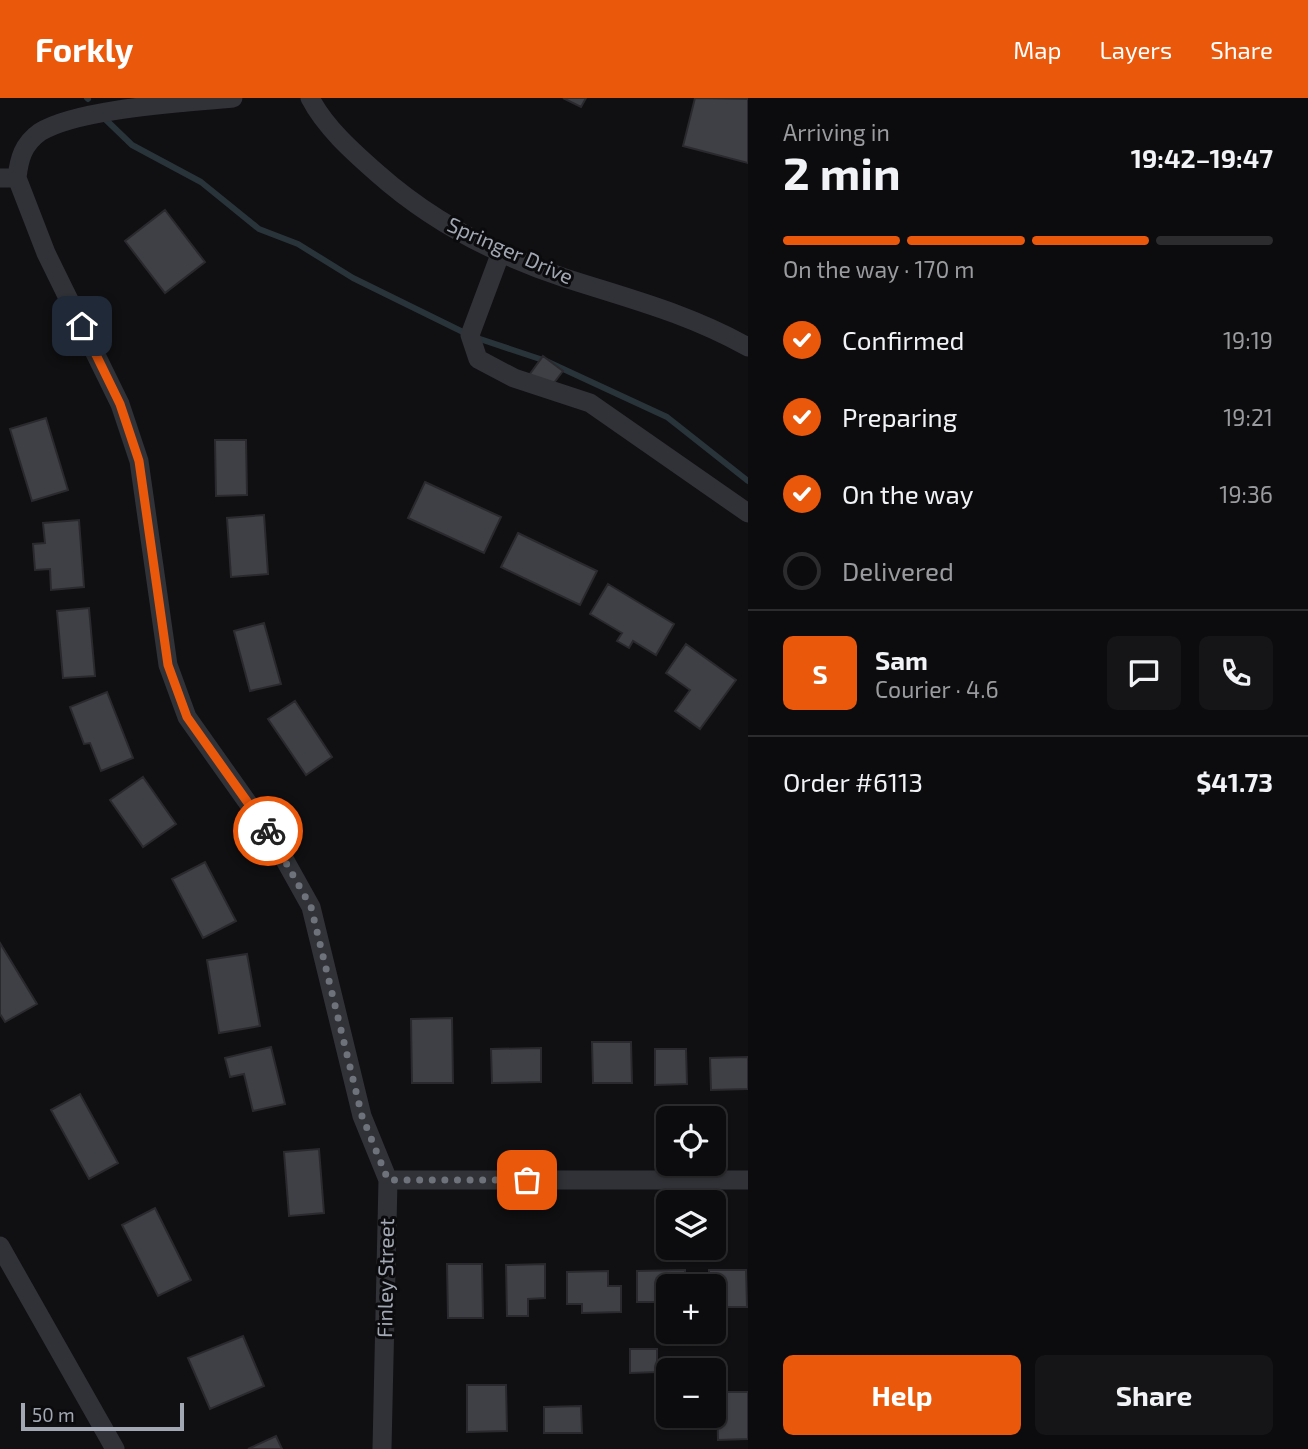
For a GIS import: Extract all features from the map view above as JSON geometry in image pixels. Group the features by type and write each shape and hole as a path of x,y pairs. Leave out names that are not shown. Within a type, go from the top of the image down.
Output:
{"street":[{"path":"8,178 20,155 41,132 82,118 233,98"},
{"name":"Springer Drive","path":"310,98 317,111 358,156 398,192 463,235 564,277 629,296 706,324 748,347"},
{"name":"Finley Street","path":"8,178 120,404 139,461 168,665 187,717 272,837 311,907 362,1116 388,1180 382,1449"},
{"path":"501,252 470,335 478,359 514,377 590,403 748,513"},
{"path":"388,1180 748,1180"},
{"path":"0,1246 116,1449"}],"building":[{"path":"563,98 586,98 581,107"},
{"path":"695,98 748,99 748,163 683,146"},
{"path":"165,210 205,262 165,293 125,241"},
{"path":"543,356 563,371 547,392 527,378"},
{"path":"46,418 68,490 32,501 10,429"},
{"path":"215,440 246,440 247,495 216,496"},
{"path":"425,482 501,517 484,553 408,518"},
{"path":"264,515 268,574 231,577 227,518"},
{"path":"79,520 84,587 51,590 50,569 35,570 33,544 45,543 43,523"},
{"path":"518,533 597,571 580,605 501,567"},
{"path":"608,584 674,624 656,655 633,641 629,648 617,641 622,633 590,614"},
{"path":"89,608 95,676 63,678 57,611"},
{"path":"264,623 281,684 250,691 234,631"},
{"path":"686,644 736,680 700,729 675,711 690,690 666,673"},
{"path":"107,692 133,758 101,771 90,743 84,744 70,707"},
{"path":"295,701 332,757 306,775 268,719"},
{"path":"143,777 176,824 143,847 110,800"},
{"path":"205,862 236,921 203,938 172,879"},
{"path":"0,943 37,1004 5,1022 0,1014"},
{"path":"247,954 260,1026 219,1033 207,960"},
{"path":"452,1018 453,1083 412,1083 411,1019"},
{"path":"592,1042 631,1042 632,1083 593,1083"},
{"path":"271,1047 285,1104 253,1111 244,1074 230,1077 225,1058"},
{"path":"541,1048 541,1082 492,1083 491,1049"},
{"path":"655,1049 686,1049 687,1084 655,1085"},
{"path":"748,1057 748,1089 711,1090 710,1058"},
{"path":"80,1094 118,1163 89,1179 51,1110"},
{"path":"319,1149 324,1213 289,1216 284,1152"},
{"path":"155,1208 191,1280 158,1296 122,1225"},
{"path":"447,1264 482,1264 483,1318 448,1318"},
{"path":"545,1264 545,1298 528,1299 528,1316 507,1316 506,1265"},
{"path":"685,1270 685,1274 656,1274 656,1302 637,1302 637,1271"},
{"path":"709,1270 746,1270 747,1307 726,1307 726,1274 709,1274"},
{"path":"608,1271 608,1286 621,1286 621,1312 582,1313 582,1304 567,1304 567,1272"},
{"path":"243,1336 264,1386 210,1409 188,1358"},
{"path":"630,1349 657,1349 656,1372 630,1373"},
{"path":"467,1385 506,1385 507,1431 467,1432"},
{"path":"726,1392 748,1392 748,1439 718,1440 718,1428 726,1428"},
{"path":"581,1406 582,1433 544,1433 544,1407"},
{"path":"276,1436 282,1449 248,1449"}],"waterway":[{"path":"103,117 132,145 201,182 259,229 298,244 353,278 467,334"},
{"path":"477,338 546,361 667,417 748,481"}],"way so far":[{"path":"268,831 311,907 362,1116 388,1180 527,1180"}],"route":[{"path":"82,326 120,404 139,461 168,665 187,717 268,831"}]}
